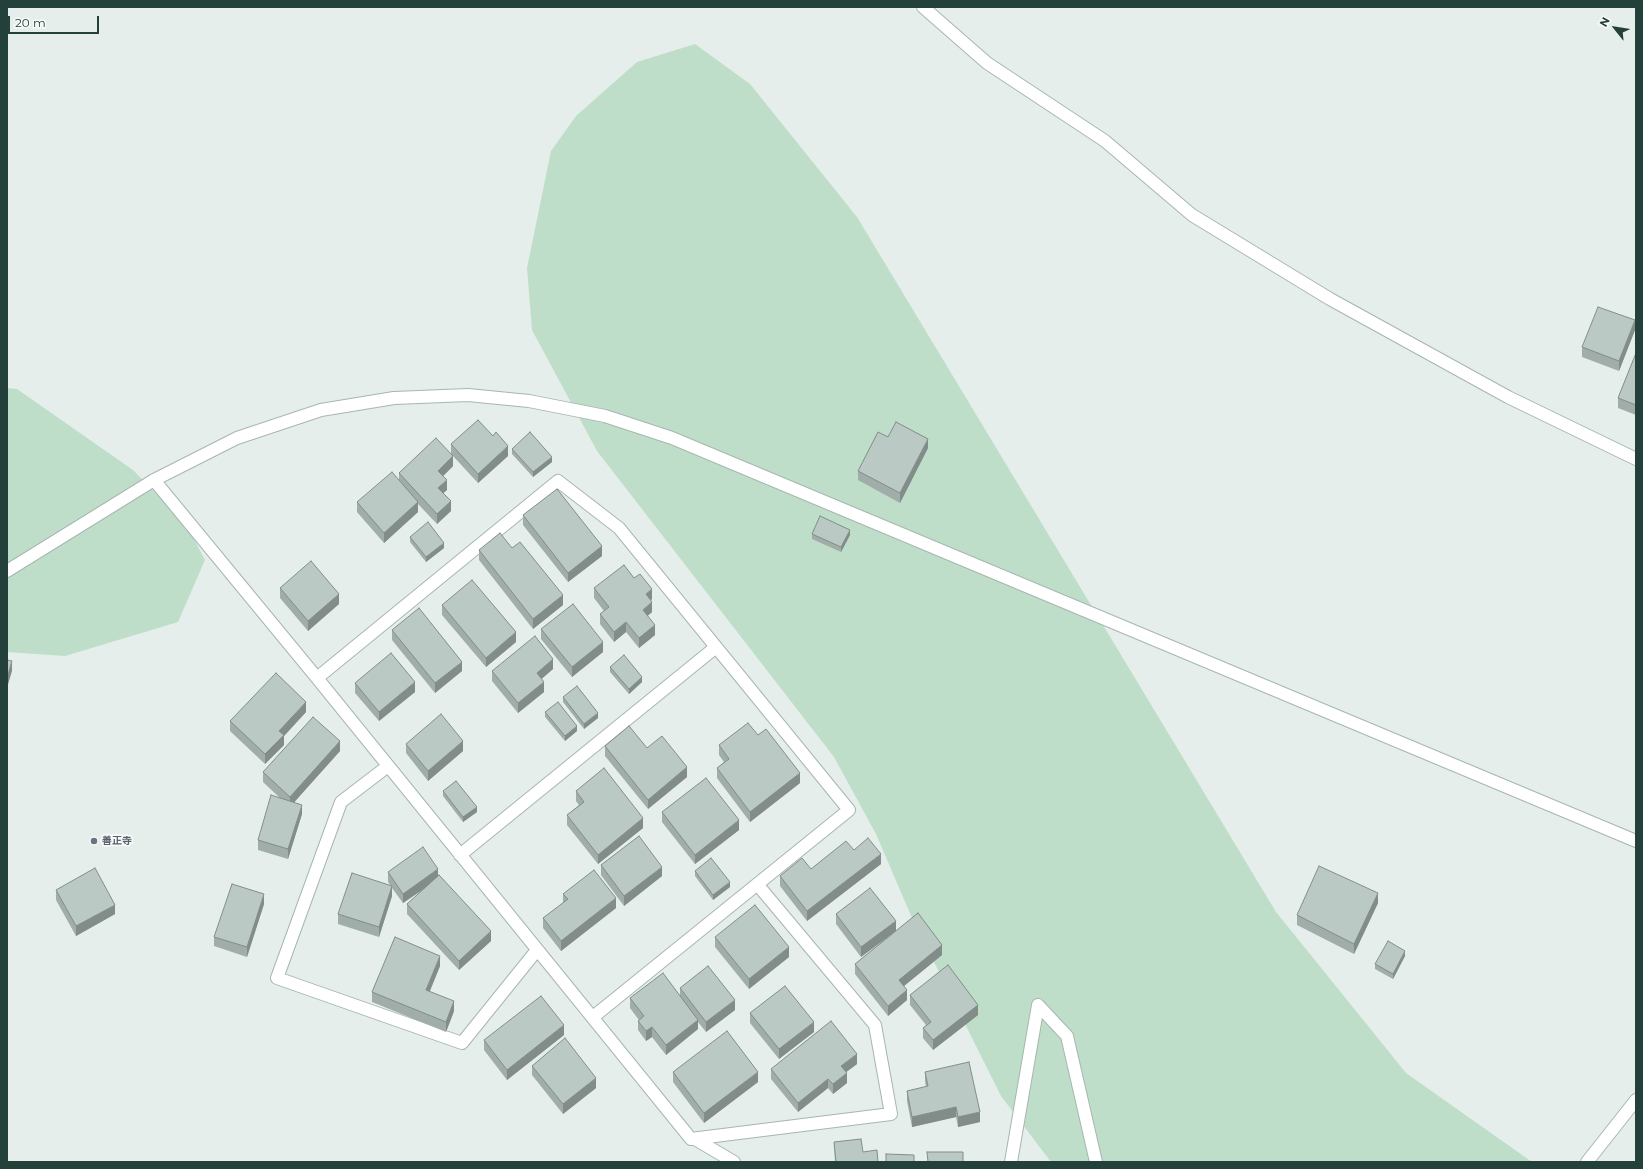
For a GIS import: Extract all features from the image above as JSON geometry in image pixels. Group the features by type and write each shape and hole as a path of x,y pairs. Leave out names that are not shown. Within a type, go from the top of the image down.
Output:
{"street":[{"path":"923,7 987,63 1105,141 1192,215 1330,299 1508,398 1636,459"},
{"path":"7,570 154,480 237,438 321,410 394,398 468,395 529,401 605,416 680,441 1636,841"},
{"path":"154,480 317,678 691,1139 695,1139 734,1162"},
{"path":"317,678 558,481 619,528 849,810 593,1017"},
{"path":"460,854 716,647"},
{"path":"388,766 341,802 277,978 462,1043 537,950"},
{"path":"695,1139 891,1114 875,1025 757,884"},
{"path":"1011,1162 1038,1005 1067,1036 1096,1162"},
{"path":"1586,1162 1636,1100"}],"green space":[{"path":"695,44 750,84 857,217 1276,912 1406,1073 1532,1162 1051,1162 1001,1096 912,918 876,834 834,757 597,451 532,330 527,268 551,151 576,116 637,62"},
{"path":"7,388 17,389 133,470 186,524 205,560 178,622 65,656 7,652"}],"building":[{"path":"1598,307 1635,320 1619,361 1582,347"},
{"path":"1636,353 1636,405 1618,398"},
{"path":"478,420 493,436 496,432 508,446 478,474 451,444"},
{"path":"896,422 928,439 900,493 858,471 878,432 888,437"},
{"path":"530,432 552,457 533,472 512,449"},
{"path":"436,438 453,456 438,471 447,480 438,488 451,501 437,514 399,473"},
{"path":"392,472 418,502 384,533 357,502"},
{"path":"557,489 602,546 568,573 523,515"},
{"path":"820,516 850,530 841,547 812,534"},
{"path":"428,522 444,543 426,557 410,537"},
{"path":"500,533 512,548 520,542 563,595 533,619 479,550"},
{"path":"311,561 339,594 308,621 280,588"},
{"path":"624,565 634,578 640,574 652,589 646,594 652,602 643,610 655,625 639,638 626,622 614,632 600,614 609,607 594,588"},
{"path":"472,580 516,632 486,658 442,605"},
{"path":"573,604 603,642 572,667 541,629"},
{"path":"419,608 462,662 435,683 392,630"},
{"path":"535,636 553,659 537,673 544,682 518,703 492,671"},
{"path":"391,653 415,682 379,712 355,683"},
{"path":"624,655 642,677 629,689 610,667"},
{"path":"7,660 12,661 7,678"},
{"path":"276,673 306,702 279,731 284,735 265,754 230,721"},
{"path":"577,686 598,713 584,724 563,697"},
{"path":"558,702 577,726 565,736 545,712"},
{"path":"441,714 463,741 428,771 406,744"},
{"path":"313,717 340,741 290,797 263,772"},
{"path":"748,723 758,735 766,729 800,773 750,812 717,768 729,759 719,745"},
{"path":"629,726 647,748 662,736 687,767 648,800 605,746"},
{"path":"604,768 643,818 598,855 567,815 584,802 576,791"},
{"path":"706,778 739,820 695,855 662,812"},
{"path":"456,781 477,807 463,817 443,791"},
{"path":"271,795 302,805 288,849 258,840"},
{"path":"639,836 662,867 624,896 601,865"},
{"path":"868,838 881,854 807,911 780,876 802,858 811,869 846,841 854,850"},
{"path":"423,847 438,869 403,894 388,872"},
{"path":"711,858 730,882 713,895 695,871"},
{"path":"1319,866 1378,893 1354,944 1297,915"},
{"path":"95,868 115,905 76,926 56,890"},
{"path":"594,870 616,898 561,941 543,918 568,899 563,894"},
{"path":"352,873 392,886 379,927 338,914"},
{"path":"439,875 491,931 459,961 407,904"},
{"path":"232,884 264,894 247,947 214,937"},
{"path":"870,888 896,921 861,947 836,914"},
{"path":"755,905 789,947 749,979 715,937"},
{"path":"918,913 942,945 899,980 907,990 888,1006 855,964"},
{"path":"395,937 440,956 426,990 454,1001 446,1022 372,992"},
{"path":"1388,941 1405,951 1393,974 1375,964"},
{"path":"948,965 978,1005 933,1040 923,1028 931,1022 910,995"},
{"path":"708,966 735,1000 706,1022 680,988"},
{"path":"663,973 698,1020 666,1045 652,1027 646,1031 638,1021 644,1016 630,998"},
{"path":"785,986 814,1022 779,1049 750,1013"},
{"path":"541,996 564,1025 507,1070 484,1040"},
{"path":"831,1021 857,1054 841,1066 847,1073 833,1084 828,1079 798,1103 771,1069"},
{"path":"727,1031 758,1072 704,1113 673,1072"},
{"path":"565,1038 596,1078 563,1104 532,1066"},
{"path":"969,1062 980,1112 958,1117 956,1107 912,1117 907,1091 928,1086 925,1072"},
{"path":"861,1139 863,1152 877,1150 878,1162 836,1162 834,1142"},
{"path":"927,1152 963,1152 963,1162 928,1162"},
{"path":"886,1154 914,1155 914,1162 886,1162"}],"place":[{"name":"善正寺","path":"94,841"}]}
